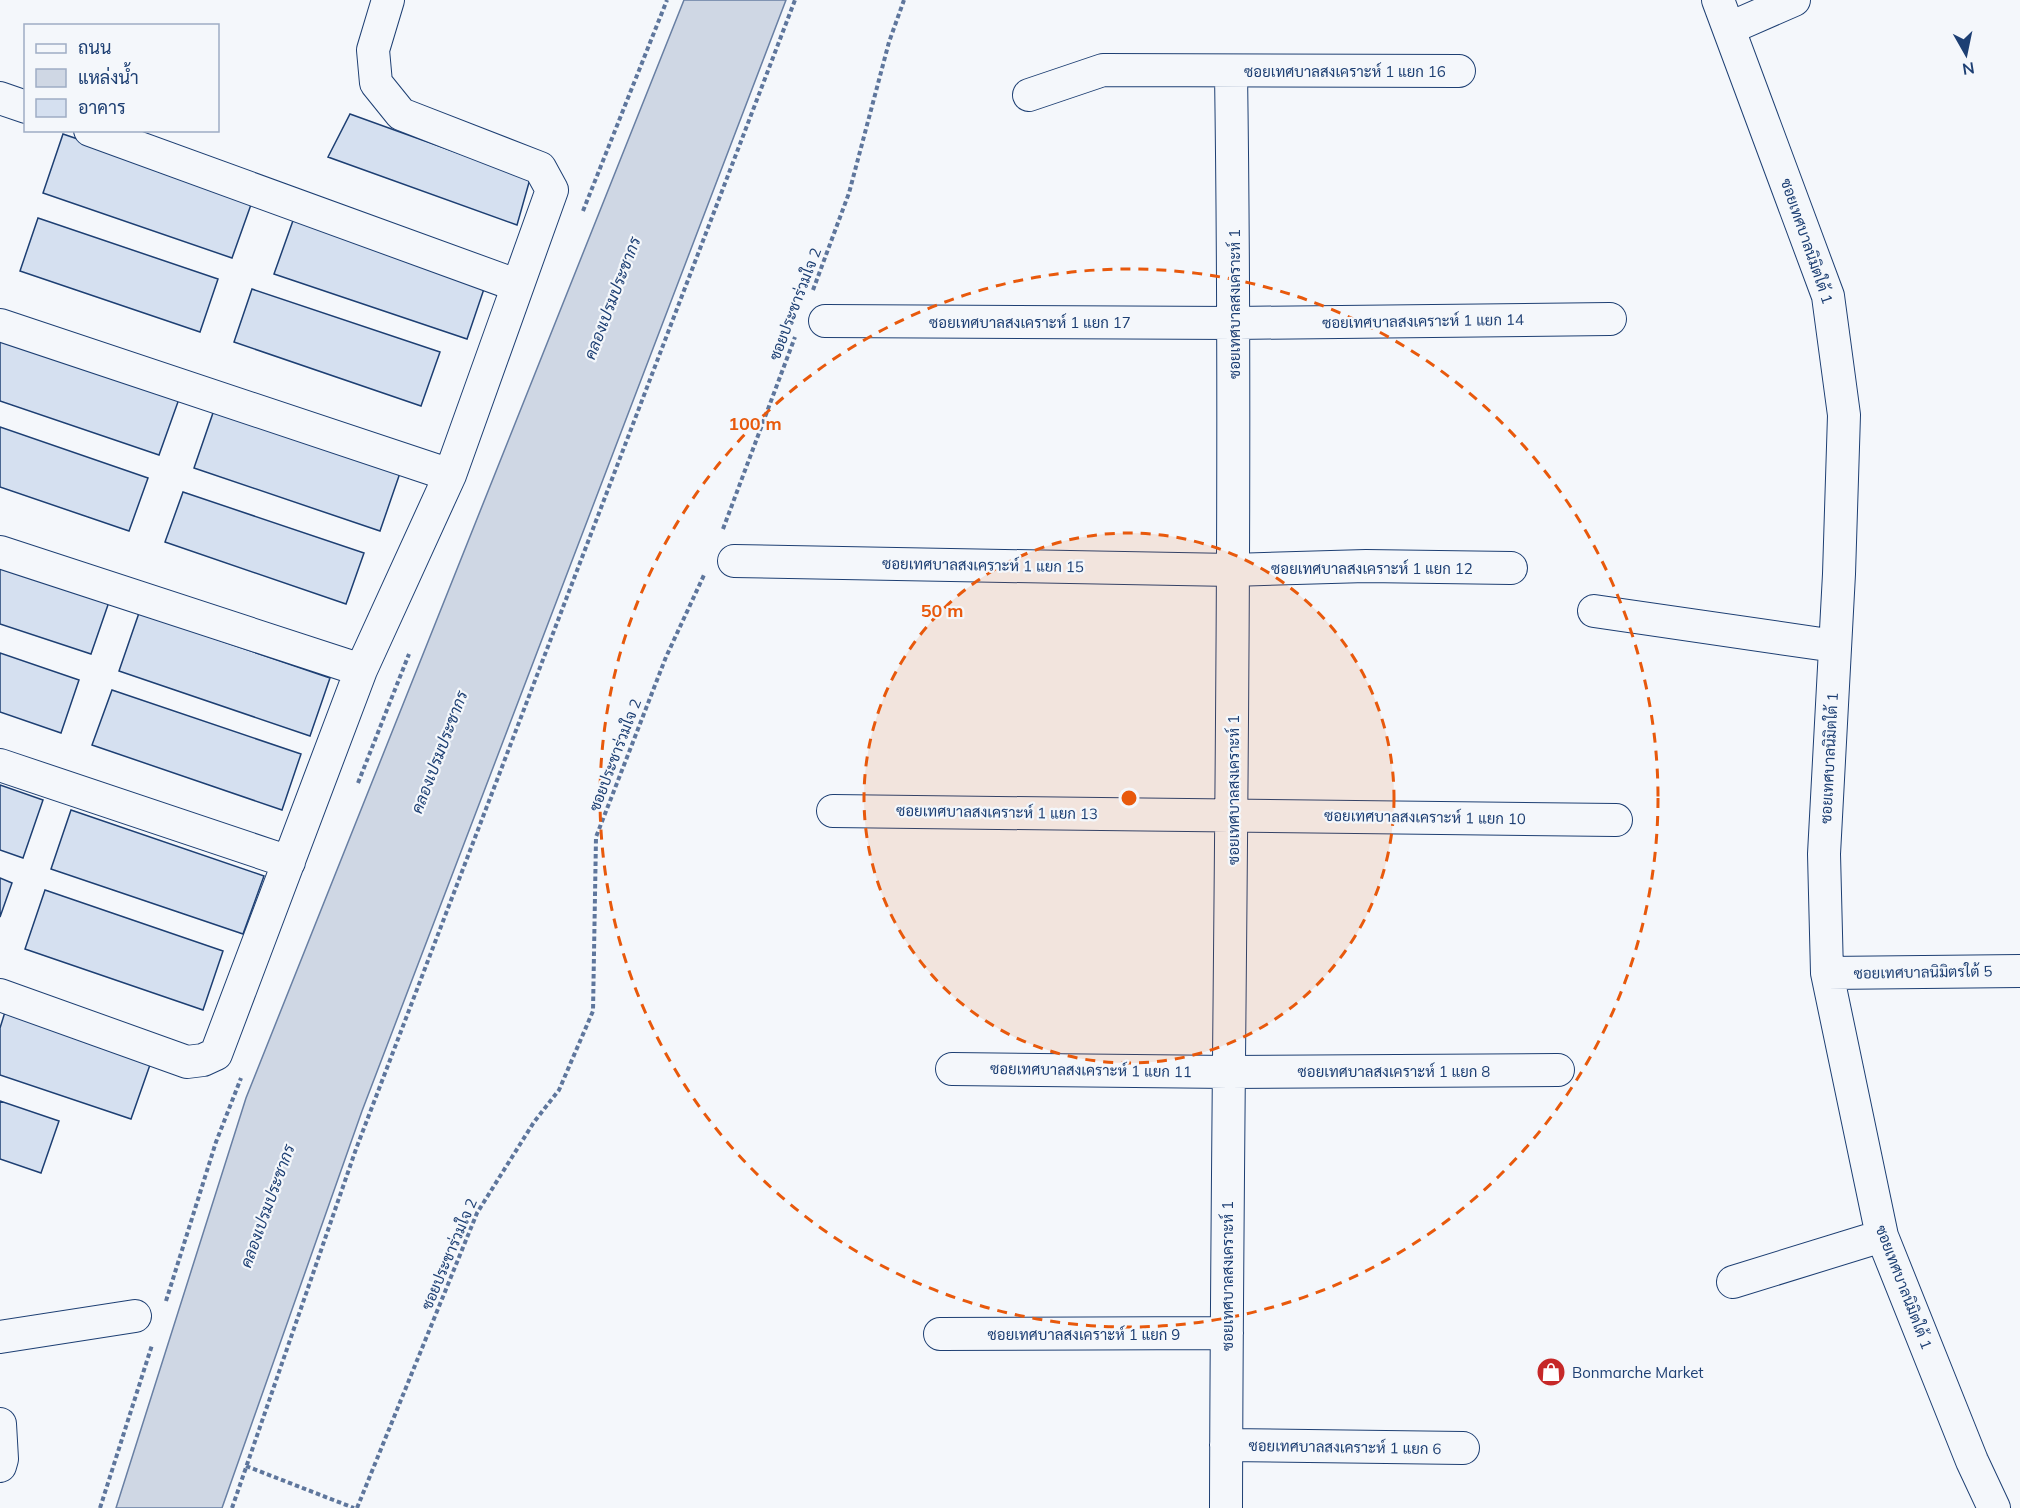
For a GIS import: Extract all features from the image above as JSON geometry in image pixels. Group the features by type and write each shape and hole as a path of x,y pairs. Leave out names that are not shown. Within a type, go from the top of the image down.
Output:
{"street":[{"path":"0,995 187,1062 216,1054 361,670 450,475 552,189 540,168 401,114 376,83 373,50 388,0"},
{"path":"1724,14 1794,0"},
{"name":"ซอยเทศบาลนิมิตใต้ 1","path":"1724,14 1828,296 1844,415 1824,854 1827,973 1882,1236 1972,1461 1994,1508"},
{"name":"ซอยเทศบาลสงเคราะห์ 1 แยก 16","path":"1029,95 1103,70 1459,71"},
{"name":"ซอยเทศบาลสงเคราะห์ 1","path":"1226,1508 1235,322 1231,72"},
{"path":"0,98 24,106"},
{"path":"95,132 516,285"},
{"name":"ซอยเทศบาลสงเคราะห์ 1 แยก 14","path":"1235,322 1610,319"},
{"name":"ซอยเทศบาลสงเคราะห์ 1 แยก 17","path":"812,324 1235,322"},
{"path":"0,325 450,475"},
{"path":"0,552 361,670"},
{"name":"ซอยเทศบาลสงเคราะห์ 1 แยก 15","path":"720,556 1232,570"},
{"name":"ซอยเทศบาลสงเคราะห์ 1 แยก 12","path":"1232,570 1366,566 1511,568"},
{"path":"1594,611 1835,646"},
{"path":"0,765 289,862"},
{"name":"ซอยเทศบาลสงเคราะห์ 1 แยก 13","path":"833,811 1233,814"},
{"name":"ซอยเทศบาลสงเคราะห์ 1 แยก 10","path":"1233,814 1616,820"},
{"name":"ซอยเทศบาลนิมิตรใต้ 5","path":"1827,973 2020,971"},
{"name":"ซอยเทศบาลสงเคราะห์ 1 แยก 11","path":"952,1069 1229,1072"},
{"name":"ซอยเทศบาลสงเคราะห์ 1 แยก 8","path":"1229,1072 1558,1070"},
{"path":"1733,1282 1882,1236"},
{"path":"0,1337 145,1326"},
{"name":"ซอยเทศบาลสงเคราะห์ 1 แยก 9","path":"940,1334 1227,1333"},
{"path":"0,1424 0,1466"},
{"name":"ซอยเทศบาลสงเคราะห์ 1 แยก 6","path":"1226,1446 1463,1448"}],"path":[{"path":"579,222 667,0"},
{"path":"232,1508 356,1149 795,0"},
{"name":"ซอยประชาร่วมใจ 2","path":"812,293 849,193 889,42 904,0"},
{"name":"ซอยประชาร่วมใจ 2","path":"356,1508 477,1213 534,1122 559,1090 593,1011 596,837 666,657 720,556 812,324"},
{"path":"356,787 413,643"},
{"path":"165,1302 216,1142 242,1075"},
{"path":"100,1508 145,1326"},
{"path":"246,1466 356,1508"}],"water":[{"name":"คลองเปรมประชากร","path":"684,0 786,0 362,1111 222,1508 116,1508 246,1098"}],"building":[{"path":"350,114 530,179 517,225 328,157"},
{"path":"63,134 253,199 232,258 43,193"},
{"path":"295,215 487,280 467,339 274,274"},
{"path":"38,218 218,279 200,332 20,271"},
{"path":"252,289 440,352 421,406 234,342"},
{"path":"0,338 179,399 159,455 0,401"},
{"path":"214,410 400,473 380,531 194,468"},
{"path":"0,427 148,478 129,531 0,487"},
{"path":"183,492 364,553 346,604 165,542"},
{"path":"0,562 110,599 91,654 0,624"},
{"path":"139,613 330,678 310,736 119,671"},
{"path":"0,653 79,680 61,733 0,712"},
{"path":"112,690 301,754 282,810 92,745"},
{"path":"0,785 43,800 23,858 0,850"},
{"path":"71,810 264,876 243,934 51,869"},
{"path":"0,878 12,883 0,917"},
{"path":"45,890 223,951 203,1010 25,949"},
{"path":"5,1012 151,1062 131,1119 0,1075 0,1028"},
{"path":"0,1101 59,1121 41,1173 0,1159"}],"place":[{"name":"Bonmarche Market","path":"1551,1372"}]}
